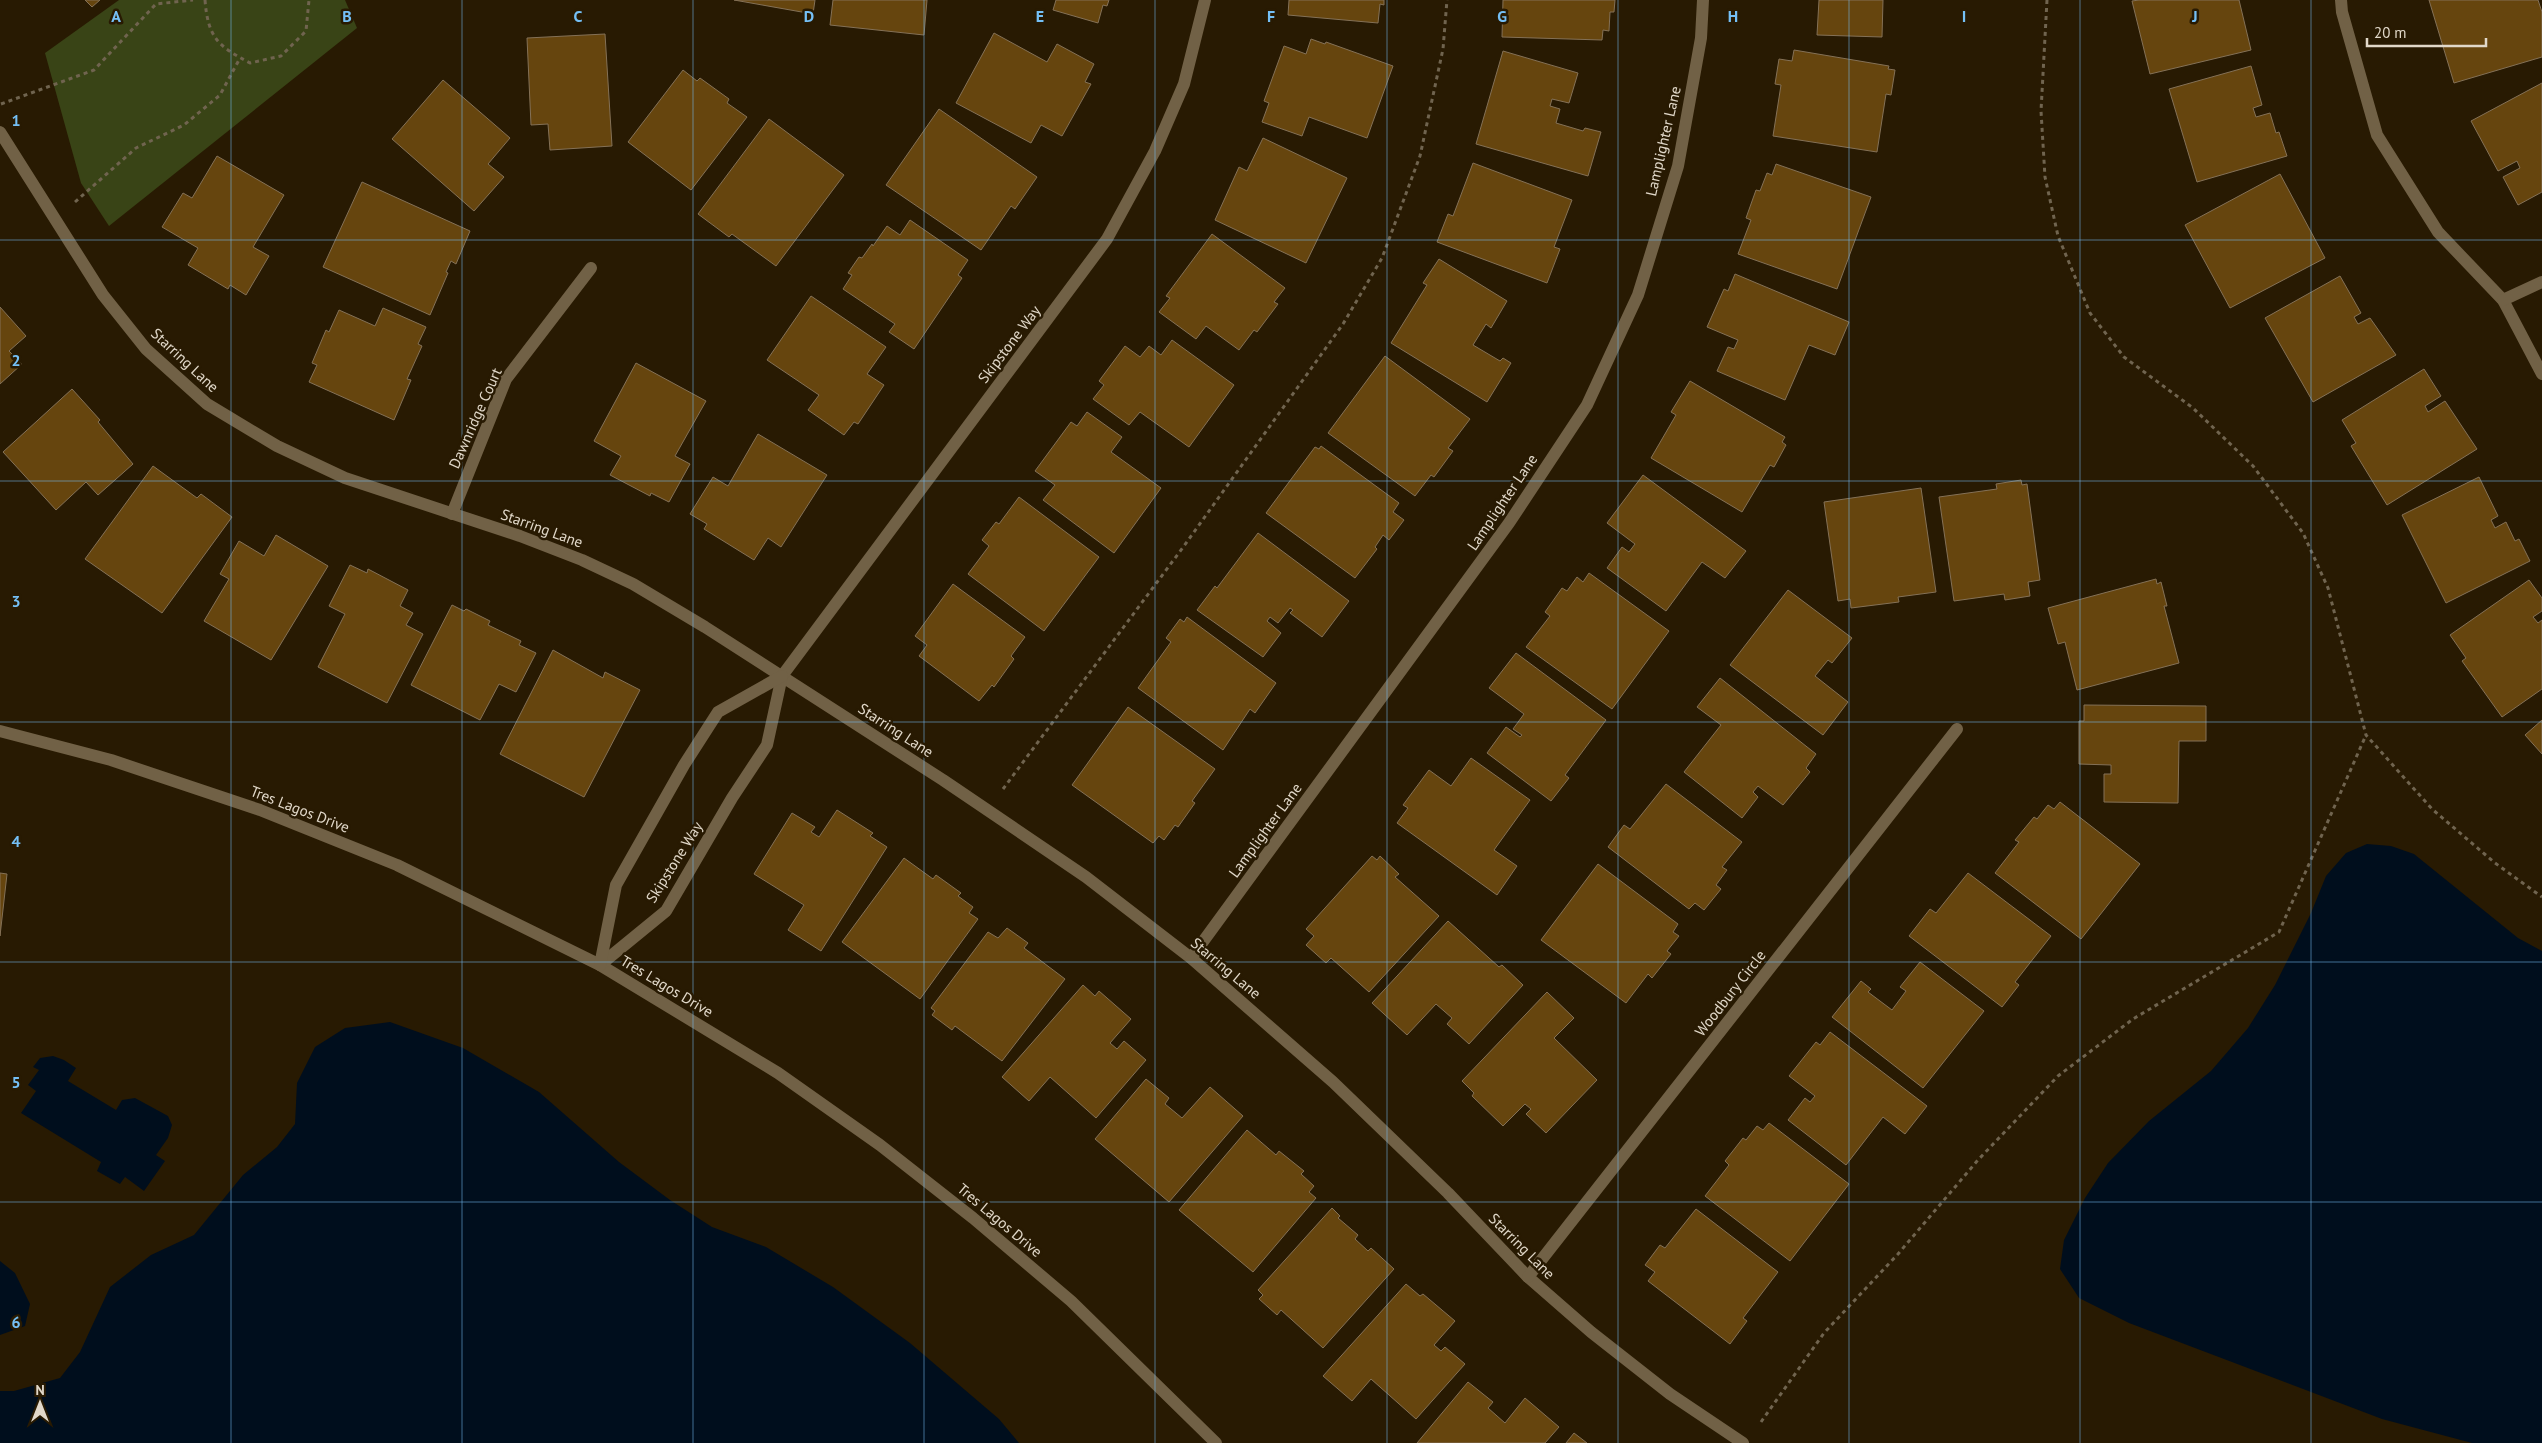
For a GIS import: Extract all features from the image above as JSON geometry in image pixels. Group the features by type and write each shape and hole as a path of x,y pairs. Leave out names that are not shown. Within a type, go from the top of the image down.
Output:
{"street":[{"name":"Skipstone Way","path":"600,966 616,885 684,765 718,712 782,676 1107,239 1155,151 1184,84 1205,0"},
{"name":"Lamplighter Lane","path":"1191,958 1509,524 1587,405 1638,294 1678,166 1701,38 1703,0"},
{"path":"2341,0 2342,12 2377,135 2438,232 2503,300 2542,374"},
{"name":"Starring Lane","path":"0,132 103,295 146,350 207,404 278,446 345,478 582,560 633,584 782,676 988,810 1086,878 1191,958 1333,1082 1448,1193 1528,1277 1591,1332 1670,1394 1743,1443"},
{"name":"Dawnridge Court","path":"452,514 506,379 590,268"},
{"path":"2503,300 2542,282"},
{"name":"Skipstone Way","path":"600,966 666,910 732,798 767,745 782,676"},
{"name":"Woodbury Circle","path":"1528,1277 1957,729"},
{"name":"Tres Lagos Drive","path":"0,730 111,760 260,810 397,865 600,966 770,1068 880,1145 973,1218 1071,1301 1216,1443"}],"path":[{"path":"0,104 94,70 135,29 156,4 194,0"},
{"path":"204,0 207,21 220,46 250,63 281,56 306,30 309,0"},
{"path":"988,810 1184,546 1343,324 1382,258 1420,156 1443,49 1447,0"},
{"path":"2047,0 2041,111 2045,177 2058,236 2090,313 2124,357 2193,408 2253,466 2303,533 2328,588 2366,734 2432,809 2494,863 2542,898"},
{"path":"54,220 136,148 184,125 220,95 240,58"},
{"path":"1757,1427 1824,1333 1898,1254 1978,1160 2058,1076 2133,1019 2279,932 2366,734"}],"green space":[{"path":"119,0 345,0 357,28 109,226 81,183 45,53"}],"water":[{"path":"2367,844 2391,846 2414,854 2518,938 2542,951 2542,1443 2472,1443 2382,1419 2129,1323 2079,1298 2060,1269 2064,1240 2085,1198 2108,1163 2149,1121 2211,1071 2248,1028 2275,985 2311,913 2326,876 2346,853"},
{"path":"390,1022 463,1048 539,1092 619,1162 670,1200 712,1227 766,1247 833,1287 910,1343 999,1419 1019,1443 0,1443 0,1391 14,1391 60,1378 80,1352 110,1287 151,1255 194,1235 243,1175 277,1147 295,1124 297,1083 315,1047 345,1028"},
{"path":"53,1056 64,1060 76,1068 68,1081 116,1110 122,1100 135,1098 168,1116 172,1125 168,1138 156,1155 165,1161 144,1191 125,1177 120,1184 97,1171 101,1162 21,1113 36,1091 28,1085 39,1070 33,1067 40,1058"},
{"path":"0,1261 15,1273 30,1304 25,1326 0,1335"}],"building":[{"path":"85,0 100,0 92,7"},
{"path":"734,0 815,0 813,14"},
{"path":"833,0 927,0 924,35 830,25"},
{"path":"1056,0 1109,0 1107,6 1103,5 1098,23 1053,10"},
{"path":"1289,0 1384,0 1384,5 1380,4 1378,23 1288,15"},
{"path":"1503,0 1615,0 1614,12 1610,12 1609,31 1603,30 1602,40 1502,37"},
{"path":"1819,0 1883,0 1882,37 1817,35"},
{"path":"2239,0 2251,50 2150,74 2132,1"},
{"path":"2429,0 2538,0 2542,12 2542,57 2454,83"},
{"path":"994,33 1047,62 1057,44 1094,64 1085,82 1091,84 1062,136 1041,125 1031,143 956,103"},
{"path":"605,34 612,146 550,150 548,124 531,125 527,38"},
{"path":"1311,39 1325,44 1326,42 1393,66 1367,138 1309,117 1302,136 1262,122 1269,103 1264,101 1284,46 1306,54"},
{"path":"1794,50 1889,66 1888,69 1895,70 1891,95 1886,94 1877,152 1773,136 1781,85 1775,84 1779,59 1792,61"},
{"path":"1503,51 1578,73 1569,103 1552,99 1550,106 1560,109 1556,123 1583,131 1585,128 1601,132 1588,176 1476,144"},
{"path":"2251,66 2262,105 2253,108 2256,117 2270,113 2276,133 2279,132 2287,156 2197,182 2169,89"},
{"path":"683,70 697,81 700,78 729,99 727,103 747,117 691,190 628,142"},
{"path":"443,80 510,138 488,164 504,177 474,211 392,139"},
{"path":"2542,83 2542,192 2518,205 2503,177 2520,168 2517,161 2498,171 2471,121"},
{"path":"939,109 1037,177 1015,209 1011,206 981,250 886,185"},
{"path":"769,119 844,175 776,266 732,234 729,237 698,214"},
{"path":"1263,138 1347,178 1306,263 1215,220 1239,167 1247,171"},
{"path":"217,156 284,195 253,247 269,256 246,295 230,285 228,289 188,265 198,248 162,227 183,193 192,198"},
{"path":"1473,163 1572,200 1554,247 1560,249 1547,283 1437,242 1448,214 1453,216"},
{"path":"1776,164 1871,197 1837,289 1738,254 1751,220 1746,218 1756,190 1760,191 1767,173 1772,175"},
{"path":"2280,174 2325,258 2230,308 2185,225"},
{"path":"362,182 470,231 456,264 451,261 446,272 448,273 430,315 323,267"},
{"path":"910,220 968,260 958,275 962,278 914,349 889,332 895,324 843,289 852,275 848,273 859,257 862,258 872,244 873,246 887,226 900,235"},
{"path":"1212,234 1285,288 1274,302 1278,304 1257,332 1254,330 1239,350 1206,326 1196,339 1159,312 1170,298 1166,296"},
{"path":"1439,259 1507,301 1491,328 1486,324 1473,345 1500,361 1503,358 1511,363 1487,402 1391,343 1427,285 1423,283"},
{"path":"1735,274 1849,322 1835,355 1809,345 1785,400 1717,371 1728,347 1734,349 1738,340 1707,327 1724,289 1728,291"},
{"path":"2340,276 2361,313 2354,317 2358,324 2370,318 2396,355 2313,402 2265,318"},
{"path":"811,296 886,347 867,374 884,385 858,424 854,422 844,435 808,410 819,395 767,360"},
{"path":"0,307 26,336 9,351 22,364 0,384"},
{"path":"383,308 426,327 418,344 422,346 407,379 411,380 394,420 309,382 317,365 312,363 326,330 329,332 339,310 375,326"},
{"path":"1172,340 1234,385 1189,447 1140,412 1129,425 1093,399 1104,385 1099,381 1125,346 1140,357 1149,346 1161,355"},
{"path":"1385,356 1470,419 1448,448 1453,451 1434,477 1431,475 1415,496 1328,433"},
{"path":"636,363 706,401 675,456 690,464 669,502 651,493 650,496 610,475 621,456 594,441"},
{"path":"2424,369 2441,396 2425,406 2428,412 2445,401 2477,449 2387,505 2351,446 2356,443 2342,420"},
{"path":"1690,381 1785,437 1782,442 1786,445 1774,467 1770,465 1742,512 1651,458 1676,415 1671,412"},
{"path":"72,389 100,420 98,422 133,464 98,495 86,482 56,510 3,452"},
{"path":"1087,412 1122,437 1111,452 1161,488 1114,553 1043,500 1055,485 1035,471 1071,422 1077,426"},
{"path":"758,434 827,475 781,547 768,538 754,560 704,529 707,524 690,514 713,477 728,486"},
{"path":"1321,446 1399,503 1393,512 1404,520 1389,540 1383,535 1375,547 1377,549 1355,578 1266,513 1315,447 1319,449"},
{"path":"153,466 197,498 201,494 232,517 162,613 85,559"},
{"path":"1643,475 1746,551 1725,578 1702,562 1666,611 1607,568 1622,547 1629,552 1635,544 1607,523"},
{"path":"2479,477 2498,516 2491,520 2495,528 2506,522 2515,541 2519,539 2530,561 2446,603 2402,515"},
{"path":"2021,480 2022,485 2027,484 2040,580 2028,582 2030,596 2005,600 2004,594 1954,601 1939,497 1997,489 1996,484"},
{"path":"1921,488 1936,592 1898,597 1899,602 1851,608 1850,599 1838,601 1824,502"},
{"path":"1019,497 1099,557 1044,631 968,574 989,546 982,540 996,522 999,524"},
{"path":"1258,533 1349,601 1322,637 1290,613 1293,610 1290,608 1278,623 1270,617 1267,621 1281,633 1263,657 1197,610 1215,586 1217,588"},
{"path":"276,535 328,566 271,660 204,621 229,579 220,574 239,541 264,556"},
{"path":"350,565 367,573 368,569 408,590 400,606 413,613 406,625 423,634 387,703 318,667 345,614 329,606"},
{"path":"1589,573 1669,631 1612,709 1526,647 1550,616 1545,612 1562,588 1567,591 1577,577 1583,582"},
{"path":"2156,579 2157,584 2161,582 2167,606 2164,606 2179,663 2077,690 2065,642 2058,644 2048,608"},
{"path":"2529,580 2542,598 2542,611 2533,617 2538,623 2542,620 2542,689 2502,717 2462,661 2466,658 2450,635"},
{"path":"953,584 1025,637 1011,656 1014,659 994,687 992,685 979,701 919,656 927,645 915,636"},
{"path":"1788,590 1852,638 1832,663 1828,660 1815,676 1848,702 1823,735 1730,665"},
{"path":"452,605 464,611 466,609 490,621 488,625 521,641 519,645 536,653 516,692 499,684 480,720 411,685"},
{"path":"1187,617 1276,683 1255,713 1250,709 1223,750 1138,688 1171,642 1166,638 1180,619 1184,622"},
{"path":"553,650 603,678 605,672 640,690 584,797 500,754"},
{"path":"1516,653 1606,720 1565,775 1569,778 1551,801 1487,753 1506,727 1520,737 1522,735 1513,729 1524,714 1489,688"},
{"path":"1720,678 1816,754 1806,768 1810,772 1783,805 1758,786 1753,792 1758,797 1742,818 1684,772 1721,725 1697,707"},
{"path":"2084,705 2206,706 2206,741 2179,741 2178,803 2104,802 2104,774 2111,774 2111,765 2079,764 2079,721 2084,721"},
{"path":"1128,707 1215,769 1192,801 1195,803 1178,827 1175,825 1164,840 1159,836 1153,843 1072,785"},
{"path":"2542,720 2542,754 2525,735"},
{"path":"1471,758 1530,800 1494,850 1517,866 1497,895 1397,823 1408,808 1403,805 1429,770 1451,786"},
{"path":"1666,784 1742,842 1722,867 1727,870 1716,885 1721,889 1704,910 1695,903 1689,909 1608,847 1624,825 1630,829"},
{"path":"2060,802 2140,864 2081,939 1995,873 2019,842 2015,840 2034,817 2037,819 2048,805 2054,809"},
{"path":"837,810 873,833 870,836 887,847 821,951 788,930 804,905 754,874 792,813 815,827 811,832 819,837"},
{"path":"1372,856 1377,860 1380,856 1399,874 1395,877 1439,916 1369,992 1331,958 1326,963 1306,945 1314,936 1306,929"},
{"path":"904,858 933,879 936,875 961,893 958,896 973,907 969,913 978,919 920,999 842,942"},
{"path":"1598,864 1678,924 1673,932 1679,936 1667,951 1671,954 1652,978 1648,974 1626,1003 1541,940"},
{"path":"0,873 7,874 0,936"},
{"path":"1968,873 2051,936 2015,982 2019,985 2002,1007 1909,936 1930,909 1936,913"},
{"path":"1448,921 1499,967 1502,965 1523,985 1469,1044 1447,1024 1452,1018 1436,1004 1407,1035 1372,1003"},
{"path":"1007,928 1028,943 1024,948 1065,979 1002,1061 955,1026 952,1030 932,1015 935,1011 931,1008 988,932 998,938"},
{"path":"1920,962 1984,1011 1923,1088 1832,1017 1861,981 1871,989 1868,992 1892,1010 1906,991 1900,987"},
{"path":"1083,985 1095,996 1099,991 1131,1019 1110,1043 1117,1049 1124,1041 1146,1060 1096,1118 1050,1077 1029,1101 1002,1077"},
{"path":"1547,992 1574,1018 1554,1038 1597,1080 1546,1133 1526,1114 1531,1109 1525,1104 1503,1126 1472,1096 1474,1093 1462,1081"},
{"path":"1830,1032 1927,1106 1905,1134 1883,1117 1846,1165 1788,1120 1805,1098 1810,1102 1815,1096 1789,1076 1816,1042 1820,1045"},
{"path":"1146,1079 1169,1098 1165,1104 1182,1118 1210,1087 1243,1116 1169,1202 1095,1139"},
{"path":"1769,1123 1849,1184 1790,1261 1705,1196 1729,1165 1725,1161 1743,1138 1746,1140 1757,1126 1763,1130"},
{"path":"1247,1130 1276,1155 1279,1151 1304,1171 1301,1174 1314,1186 1309,1192 1316,1198 1253,1272 1179,1210"},
{"path":"1332,1208 1340,1216 1338,1218 1358,1235 1355,1239 1368,1251 1371,1248 1394,1269 1323,1348 1281,1310 1277,1315 1259,1299 1263,1295 1258,1290"},
{"path":"1696,1209 1778,1272 1743,1318 1747,1321 1730,1344 1648,1281 1655,1272 1645,1265 1660,1245 1665,1248"},
{"path":"1406,1284 1420,1296 1423,1294 1455,1321 1434,1345 1441,1351 1445,1347 1465,1364 1416,1419 1371,1379 1352,1401 1323,1376"},
{"path":"1468,1382 1493,1402 1488,1408 1505,1423 1525,1398 1559,1427 1545,1443 1417,1443"},
{"path":"1574,1433 1587,1443 1566,1443"}]}
